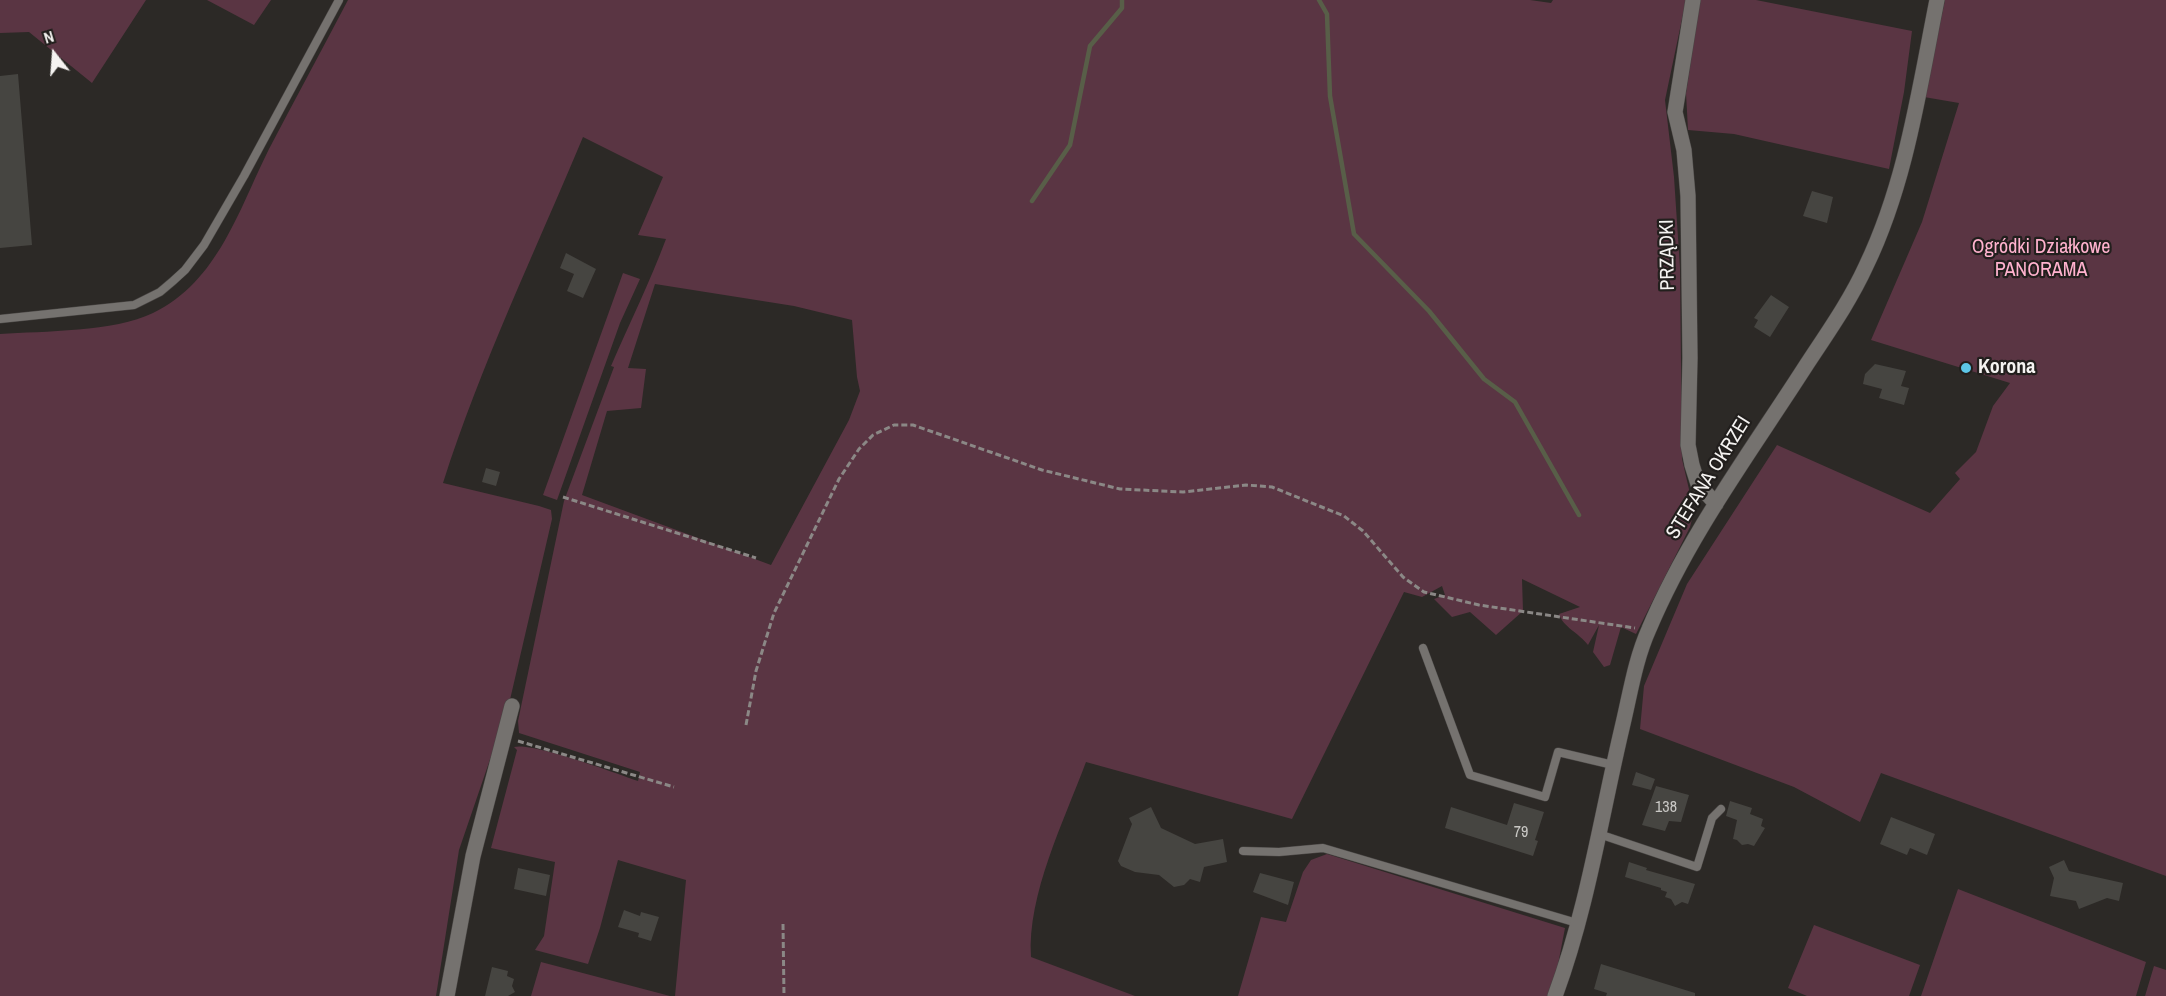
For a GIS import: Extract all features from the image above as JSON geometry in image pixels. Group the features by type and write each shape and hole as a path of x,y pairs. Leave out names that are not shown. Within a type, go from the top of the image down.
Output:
{"street":[{"name":"PRZĄDKI","path":"1693,0 1675,112 1684,150 1688,196 1689,445 1698,484 1716,504"},
{"name":"STEFANA OKRZEI","path":"1555,996 1565,969 1599,834 1641,646 1669,583 1716,504 1845,305 1866,266 1888,214 1904,163 1937,0"},
{"path":"447,996 473,856 512,706"}],"lane":[{"path":"0,319 134,305 160,292 173,282 204,245 339,0"},
{"path":"1423,648 1470,775 1545,797 1558,752 1613,765"},
{"path":"1599,834 1697,867 1712,818 1721,809"},
{"path":"1243,851 1279,852 1323,848 1577,922"}],"path":[{"path":"746,725 756,671 774,613 839,479 859,449 873,435 894,425 913,425 1042,470 1120,489 1183,492 1246,485 1272,487 1344,516 1363,531 1403,577 1424,592 1479,605 1648,630"},
{"path":"563,497 756,558"},
{"path":"504,738 588,760 674,787"},
{"path":"783,924 783,996"}],"green space":[{"path":"0,0 146,0 92,83 29,32 0,33"},
{"path":"207,0 271,0 254,25"},
{"path":"348,0 1530,0 1551,3 1553,0 1686,0 1665,100 1674,177 1680,268 1682,459 1694,511 1690,527 1636,634 1621,627 1610,665 1604,667 1593,652 1599,625 1588,645 1564,623 1559,614 1580,607 1522,579 1523,611 1496,635 1470,612 1452,617 1434,599 1445,595 1442,586 1422,597 1404,592 1292,819 1086,762 1041,884 1031,933 1031,957 1135,996 675,996 686,880 618,860 588,964 535,950 544,936 555,862 491,848 517,750 514,747 556,753 638,781 640,772 519,733 518,721 564,501 614,367 611,366 666,239 638,235 663,177 583,137 491,352 443,483 539,506 551,510 552,519 509,704 459,850 436,996 0,996 0,334 78,330 119,324 153,313 175,300 194,283 224,242 269,149","holes":["655,284 794,306 852,320 860,391 849,420 771,565 582,495 607,411 641,408 646,369 628,368"]},
{"path":"1700,0 1756,0 1912,31 1904,92 1889,169 1734,134 1688,130 1686,93"},
{"name":"Ogródki Działkowe PANORAMA","path":"1945,0 2166,0 2166,876 1881,773 1860,822 1794,787 1640,729 1644,686 1687,584 1777,445 1930,513 1960,479 1955,473 1976,452 1993,406 2010,383 1871,340 1922,222 1959,103 1924,97"},
{"path":"623,273 640,279 620,323 557,500 543,495"},
{"path":"1327,854 1565,928 1552,996 1238,996 1261,917 1286,922 1303,872 1311,860"},
{"path":"1958,889 2146,962 2136,996 1921,996"},
{"path":"1814,925 1920,965 1909,996 1807,996 1788,988"},
{"path":"541,962 670,996 531,996"},
{"path":"2154,966 2166,970 2166,996 2145,996"}],"building":[{"path":"18,74 32,245 0,248 0,76"},
{"path":"1812,191 1833,197 1827,223 1803,216"},
{"path":"566,253 596,269 583,298 567,291 574,274 560,268"},
{"path":"1771,295 1789,307 1770,337 1754,327 1758,320 1754,318"},
{"path":"1875,364 1906,371 1901,386 1909,388 1904,405 1879,398 1882,389 1863,384 1865,374"},
{"path":"486,468 500,472 496,486 482,482"},
{"path":"1636,772 1655,779 1651,790 1632,785"},
{"path":"1656,786 1689,795 1681,822 1669,821 1665,831 1642,825"},
{"path":"1730,801 1752,808 1750,814 1763,819 1761,826 1765,828 1754,846 1742,845 1733,839 1737,820 1726,816"},
{"path":"1514,803 1544,812 1535,840 1538,841 1533,856 1445,828 1451,807 1507,825"},
{"path":"1151,807 1161,828 1195,844 1223,839 1227,862 1204,867 1200,882 1190,879 1184,885 1174,887 1159,875 1135,872 1121,866 1118,861 1132,824 1129,818"},
{"path":"1891,817 1935,834 1927,855 1910,848 1907,855 1880,844"},
{"path":"2064,860 2069,871 2123,883 2119,901 2107,898 2079,909 2076,901 2050,896 2054,878 2049,867"},
{"path":"1629,862 1647,868 1646,870 1695,884 1688,904 1682,902 1675,906 1671,899 1665,897 1667,892 1661,888 1625,877"},
{"path":"518,868 550,875 546,896 514,889"},
{"path":"1260,873 1294,882 1288,905 1253,892"},
{"path":"624,910 640,916 641,912 659,917 651,941 638,937 639,933 618,927"},
{"path":"1601,964 1695,993 1695,996 1606,996 1607,993 1594,989"},
{"path":"492,967 508,971 507,976 514,979 512,986 515,992 508,996 485,996"}],"waterway":[{"path":"1032,201 1070,145 1090,46 1122,8 1122,0"},
{"path":"1319,0 1327,14 1330,96 1354,234 1429,311 1484,379 1515,402 1579,515"}],"place":[{"name":"Korona","path":"1966,368"}]}
